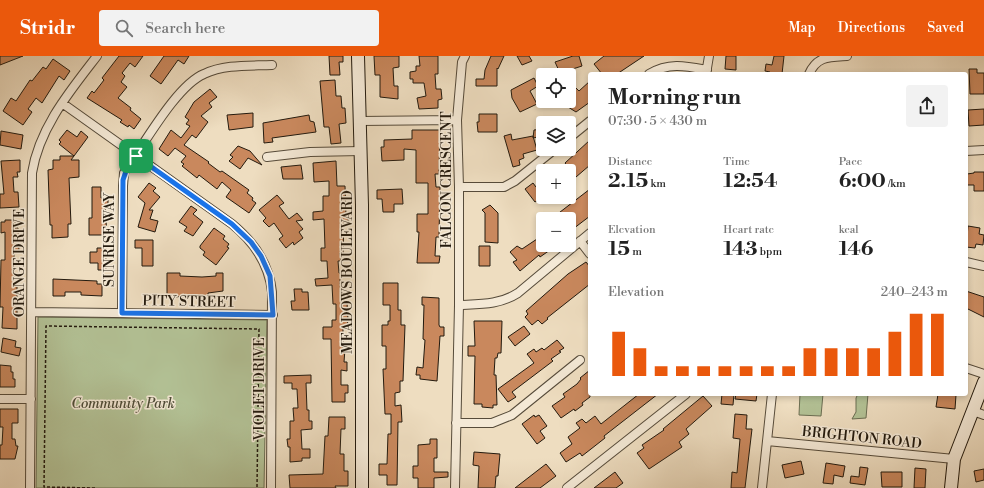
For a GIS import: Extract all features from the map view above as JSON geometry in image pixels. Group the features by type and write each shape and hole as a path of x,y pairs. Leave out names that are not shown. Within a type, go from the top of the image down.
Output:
{"street":[{"name":"ORANGE DRIVE","path":"30,488 32,173 42,139 62,103 97,56"},
{"name":"MEADOWS BOULEVARD","path":"358,56 361,151 362,488"},
{"name":"FALCON CRESCENT","path":"455,488 459,305 459,187 457,120 462,62 465,56"},
{"path":"652,72 663,66 676,65 707,72 709,56"},
{"path":"810,72 812,66 821,59 847,56"},
{"name":"SUNRISE WAY","path":"122,313 123,180 127,168 166,113 186,88 197,78 221,68 272,65"},
{"name":"VIOLET DRIVE","path":"62,103 232,224 251,242 261,256 270,276 273,315 271,488"},
{"path":"360,121 457,120"},
{"path":"576,132 588,123"},
{"path":"968,151 984,150"},
{"path":"267,157 310,152 361,151"},
{"path":"459,187 504,187 515,181 546,156"},
{"path":"459,305 494,304 506,301 518,294 588,235"},
{"path":"580,241 588,251"},
{"path":"968,262 984,266"},
{"name":"PITY STREET","path":"32,312 273,315"},
{"path":"456,423 492,422 512,416 580,360"},
{"path":"968,369 984,374"},
{"path":"951,488 954,459 978,413 984,382"},
{"path":"567,488 683,396"},
{"path":"762,488 772,396"},
{"path":"0,399 31,399"},
{"name":"BRIGHTON ROAD","path":"767,441 954,459"}],"path":[{"path":"95,488 44,487 46,326 259,329 257,488"}],"green space":[{"name":"Community Park","path":"38,317 267,320 264,488 36,488"},
{"path":"800,396 823,396 821,416 799,415"},
{"path":"857,396 868,396 866,418 852,419 856,412"}],"building":[{"path":"0,56 23,56 0,65"},
{"path":"119,56 143,56 135,67 130,63 122,73 125,76 121,82 127,87 118,98 131,108 130,110 141,119 134,129 129,125 128,127 120,122 122,120 87,98 92,91 94,93 104,80 102,78"},
{"path":"164,56 189,56 184,64 178,60 161,84 150,76"},
{"path":"329,56 343,56 343,62 339,62 340,75 330,75"},
{"path":"374,56 399,56 399,67 393,68 394,86 398,86 398,99 380,97 380,75 375,75"},
{"path":"419,56 438,56 438,74 435,74 436,89 441,89 442,99 438,100 438,108 419,109 417,98 426,96 424,83 413,83 413,79 410,79 410,72 416,71 416,66 420,66"},
{"path":"491,56 504,56 498,69 497,68 497,86 476,86 476,79 484,79 485,70"},
{"path":"517,56 529,56 532,61 522,65"},
{"path":"573,56 579,56 582,66 576,68 558,68 555,62"},
{"path":"604,56 644,56 620,72 600,72 594,64"},
{"path":"726,56 736,56 736,70 725,69"},
{"path":"774,56 784,56 782,72 765,71 766,64 772,65"},
{"path":"53,59 70,71 64,80 59,76 42,103 36,98 28,109 32,112 23,125 3,111 11,98 16,101 30,80 32,81 43,67 46,69"},
{"path":"969,69 977,69 977,73 984,73 984,94 970,94"},
{"path":"534,78 536,87 530,91 536,104 520,112 512,98 511,90"},
{"path":"335,80 336,96 341,96 342,108 345,108 346,123 339,124 341,143 331,144 329,127 324,127 320,81"},
{"path":"588,83 588,103 576,112 570,108 576,108 576,88 579,91"},
{"path":"210,89 217,97 209,103 212,107 201,116 208,122 196,138 192,135 184,145 209,162 208,163 220,172 222,171 249,190 247,193 256,203 249,213 226,197 231,190 222,182 217,189 199,175 197,178 182,166 184,164 181,162 186,156 175,148 168,156 159,149 171,130 181,138 190,126 186,124 189,120 185,117 194,102"},
{"path":"984,109 984,125 969,126 968,110"},
{"path":"253,113 253,127 229,130 227,115"},
{"path":"479,114 497,114 497,132 478,132 477,122 479,122"},
{"path":"309,115 310,121 314,122 316,132 272,138 273,142 264,143 263,123"},
{"path":"67,130 77,137 81,131 88,137 74,156 59,144 61,142 59,140"},
{"path":"412,130 440,130 439,174 435,174 436,187 440,187 439,237 436,237 435,256 440,256 439,263 417,263 419,232 417,232 417,214 428,214 428,183 416,183 416,150 404,149 404,160 382,161 381,147 384,147 384,140 412,139"},
{"path":"534,130 536,130 536,137 533,138"},
{"path":"1,131 23,135 21,149 0,145"},
{"path":"511,134 512,140 533,136 536,150 523,154 524,158 519,160 520,165 513,167 504,136"},
{"path":"588,142 588,167 576,177 576,164 565,163 573,156 576,156 576,153"},
{"path":"238,146 250,151 262,165 248,158 240,169 229,161 233,157 230,155"},
{"path":"60,156 74,156 71,160 79,160 79,177 69,178 71,224 68,224 68,237 52,238 52,225 50,225 48,170 53,169 53,160 60,160"},
{"path":"20,160 20,172 17,172 18,177 13,177 14,192 18,192 19,207 0,208 0,194 4,194 1,161"},
{"path":"336,161 337,186 345,186 346,215 348,215 348,222 344,222 343,253 340,253 341,261 338,261 339,273 346,275 340,279 341,302 347,302 348,320 347,327 343,327 343,349 345,349 344,362 347,362 347,371 341,370 341,385 348,385 348,393 345,393 345,402 332,402 331,339 323,339 323,327 332,327 332,320 336,320 336,304 333,304 332,285 316,286 315,279 328,278 327,261 321,261 321,248 325,248 324,219 313,220 313,212 323,211 323,196 329,196 329,181 314,182 313,163"},
{"path":"301,165 303,179 283,179 281,167"},
{"path":"984,172 984,191 974,191 974,185 968,185 968,174"},
{"path":"149,183 156,188 153,191 160,197 149,210 153,210 150,219 158,221 155,232 138,227 145,203 138,197"},
{"path":"533,183 536,187 536,201 535,202 525,189"},
{"path":"92,187 101,187 101,198 108,198 108,207 105,207 107,235 89,235 89,218 92,218"},
{"path":"402,189 403,204 394,204 394,212 383,212 382,199 377,199 377,190"},
{"path":"588,191 588,218 576,227 576,212 560,212 570,204 576,204 576,200"},
{"path":"277,195 284,203 279,206 289,219 297,213 303,220 296,221 303,229 299,232 303,238 294,245 293,242 286,248 279,239 283,236 274,223 269,227 263,221 266,218 259,210"},
{"path":"490,205 498,213 498,243 485,242 485,213 482,210"},
{"path":"191,206 197,210 193,214 203,222 193,236 184,231 187,227 179,222"},
{"path":"5,220 15,220 15,228 18,228 19,251 14,252 14,278 17,278 17,329 2,328 3,307 0,307 1,260 5,260 5,232 1,233 1,222 5,222"},
{"path":"968,226 980,228 979,234 984,235 983,245 976,244 975,248 968,247"},
{"path":"214,228 225,236 223,239 229,244 227,247 229,248 216,265 203,255 205,252 200,248"},
{"path":"135,240 153,240 153,266 142,266 142,248 135,248"},
{"path":"536,240 536,252 547,252 540,257 539,255 520,271 513,262 517,260 510,252 517,246 522,249"},
{"path":"479,246 490,246 490,266 479,266"},
{"path":"97,248 106,248 106,270 98,270 98,263 90,263 90,252 97,252"},
{"path":"586,262 588,264 588,286 547,318 548,319 542,324 538,320 532,325 525,317 528,314 526,311 568,274"},
{"path":"167,273 180,273 180,276 202,277 216,276 216,273 223,273 223,291 208,293 208,296 167,297"},
{"path":"53,279 97,281 97,284 102,284 102,296 81,295 81,292 65,292 65,296 53,296"},
{"path":"383,283 398,283 398,310 401,310 401,325 405,325 403,381 400,381 400,392 395,393 395,406 401,405 402,422 398,422 397,485 387,485 387,475 379,475 379,464 387,464 388,434 391,434 391,414 385,414 383,369 386,369 386,346 382,346 382,325 388,325 388,321 390,321 390,305 383,305"},
{"path":"294,289 302,289 302,292 308,292 309,310 292,310 291,301 295,301"},
{"path":"968,292 984,297 984,317 968,309"},
{"path":"422,297 439,298 439,325 440,327 444,327 444,336 440,336 437,381 420,379 420,375 416,375 417,367 423,368 425,340 423,339 424,305 422,305"},
{"path":"474,321 502,321 501,353 498,353 497,358 495,358 494,375 496,375 497,405 493,405 493,408 482,407 482,404 474,404 475,356 468,356 468,346 475,346"},
{"path":"524,326 530,334 515,346 508,337"},
{"path":"3,338 16,341 15,347 21,348 19,356 1,352"},
{"path":"557,340 564,348 559,351 561,352 551,359 553,361 512,392 516,397 508,402 498,389 534,363 527,354 534,349 536,352 542,348 544,350"},
{"path":"0,365 11,366 13,379 15,379 15,387 0,387"},
{"path":"588,372 588,396 590,397 575,411 574,409 561,418 552,406 565,397 563,394 577,384 581,379 580,378"},
{"path":"311,375 311,383 306,383 307,410 309,410 309,421 312,421 312,429 301,430 302,449 310,449 310,458 302,458 302,461 290,462 290,447 288,447 287,439 290,439 290,421 294,421 293,408 298,408 297,389 292,389 292,383 284,383 284,376"},
{"path":"636,396 655,396 604,436 605,438 582,456 580,453 566,462 560,453 572,444 568,437 580,428 576,423 582,419 586,423 595,416 601,424"},
{"path":"703,396 712,406 686,429 689,434 679,442 682,447 649,469 637,453 644,448 642,445 664,430 663,429"},
{"path":"722,396 734,396 733,405 721,404"},
{"path":"736,396 757,396 756,401 735,399"},
{"path":"938,396 956,396 955,409 936,407"},
{"path":"0,409 18,409 18,423 12,423 12,439 15,439 16,446 18,446 15,459 0,459 0,445 2,445 3,427 0,427"},
{"path":"735,414 747,415 746,429 752,429 745,488 731,488 732,472 737,473 740,439 733,438"},
{"path":"534,415 535,417 539,415 547,426 540,431 545,438 537,444 522,424"},
{"path":"329,417 345,417 345,429 341,429 340,454 344,454 344,471 348,471 348,486 335,486 336,488 290,488 289,475 323,474 325,436 328,436"},
{"path":"430,439 437,439 437,458 434,458 434,472 448,472 448,477 434,478 434,488 418,488 418,478 413,478 413,466 418,466 418,445 430,444"},
{"path":"474,452 500,454 498,476 496,476 495,488 478,488 479,466 473,465"},
{"path":"801,461 804,474 785,478 782,465"},
{"path":"826,463 845,466 843,477 834,475 833,484 823,483"},
{"path":"546,464 556,476 540,488 515,488"},
{"path":"860,467 868,468 865,485 850,483 851,476 859,477"},
{"path":"915,468 926,469 925,488 914,488"},
{"path":"984,469 984,480 976,482 974,471"},
{"path":"615,472 623,483 616,488 594,488"},
{"path":"881,472 902,472 902,487 882,487"}],"route":[{"path":"136,156 232,224 251,242 268,269 272,292 273,315 122,313 122,186 124,173 136,156"}]}
